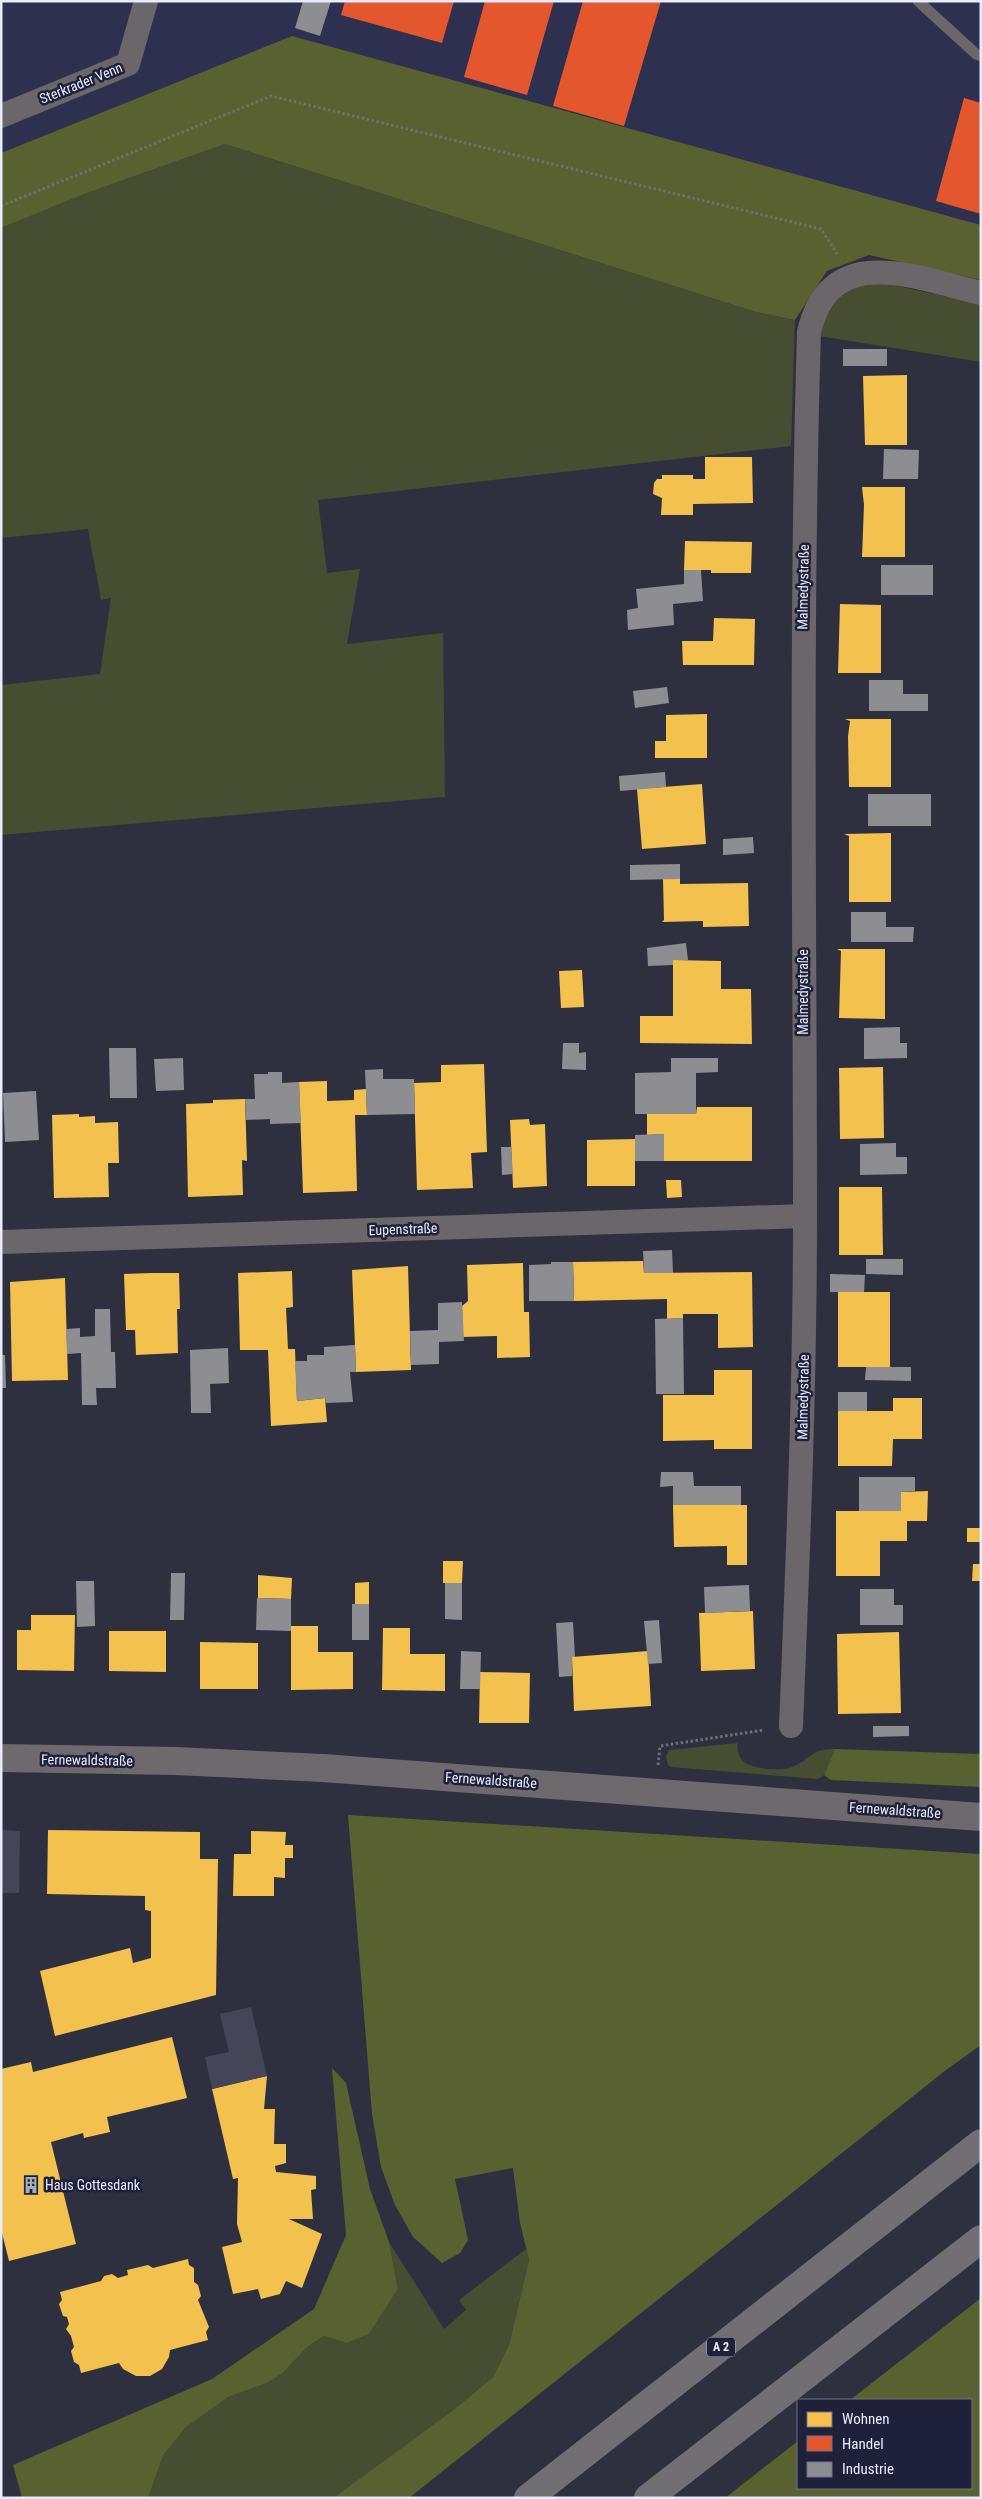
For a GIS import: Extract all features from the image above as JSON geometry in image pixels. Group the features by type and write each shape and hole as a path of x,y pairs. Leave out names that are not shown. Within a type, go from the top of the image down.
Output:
{"highway":[{"name":"A 2","path":"528,2498 981,2143"},
{"path":"648,2498 981,2239"}],"main road":[{"name":"Fernewaldstraße","path":"1,1758 175,1761 324,1768 981,1816"}],"street":[{"name":"Sterkrader Venn","path":"1,116 128,64 146,1"},
{"path":"852,276 867,271 889,272 981,293"},
{"name":"Malmedystraße","path":"792,1726 802,1470 805,1216 803,634 809,332 812,318 826,295 842,280 852,276"},
{"name":"Eupenstraße","path":"1,1242 805,1216"}],"lane":[{"path":"918,1 976,54 981,56"}],"path":[{"path":"1,206 271,96 821,229 852,276"},
{"path":"654,1793 660,1746 792,1726"}],"shaded area":[{"path":"1,1 981,1 981,225 292,36 1,153"}],"green space":[{"path":"292,36 981,225 981,280 869,255 827,271 795,320 756,312 225,144 87,193 1,228 1,153"},
{"path":"225,144 756,312 795,320 791,446 318,500 327,573 360,569 347,644 443,633 445,797 1,835 1,685 100,674 111,598 101,600 88,529 1,538 1,228 87,193"},
{"path":"879,282 981,304 981,362 819,336 828,314 839,298 856,287"},
{"path":"737,1743 739,1755 747,1764 758,1768 772,1769 789,1768 815,1753 826,1749 835,1749 824,1775 818,1779 671,1767 668,1765 666,1756 669,1750"},
{"path":"835,1749 981,1754 981,1787 831,1780 824,1775"},
{"path":"348,1815 981,1854 981,2045 946,2070 409,2498 333,2498 452,2411 493,2377 509,2345 529,2260 520,2223 513,2168 455,2179 468,2240 460,2253 442,2263 413,2237 395,2205 381,2167 372,2114"},
{"path":"332,2068 346,2083 370,2189 389,2242 398,2289 369,2334 347,2343 324,2336 307,2347 283,2373 267,2383 228,2397 185,2428 163,2456 148,2498 22,2498 13,2465 212,2379 314,2309 346,2235"},
{"path":"389,2242 444,2329 466,2310 459,2300 526,2249 529,2260 509,2345 493,2377 452,2411 333,2498 148,2498 163,2456 185,2428 228,2397 267,2383 283,2373 307,2347 324,2336 347,2343 369,2334 398,2289"},
{"path":"981,2298 981,2498 725,2498 797,2442 797,2489 972,2489 972,2399 851,2399"}],"building: Wohnen":[{"path":"907,375 907,445 865,445 863,376"},
{"path":"705,457 752,457 753,503 693,504 693,515 661,515 662,498 653,494 654,483 657,479 662,479 662,475 693,475 693,479 705,479"},
{"path":"862,487 905,487 905,557 862,557 864,505"},
{"path":"685,541 752,542 751,573 711,573 711,570 684,570"},
{"path":"840,604 881,605 881,673 838,673"},
{"path":"714,618 755,619 754,665 683,665 682,641 713,641"},
{"path":"707,714 707,758 655,758 655,741 666,741 666,715"},
{"path":"845,719 891,719 891,787 849,787 848,736 850,721"},
{"path":"702,784 706,844 642,849 637,789"},
{"path":"891,833 891,902 849,902 849,836 844,834"},
{"path":"663,879 680,879 680,884 748,883 749,926 703,927 703,921 662,922 664,920"},
{"path":"837,949 885,949 885,1019 839,1018 841,951"},
{"path":"673,960 721,961 721,989 751,989 752,1044 640,1043 640,1016 673,1016"},
{"path":"582,970 584,1007 561,1008 559,971"},
{"path":"484,1064 487,1152 471,1153 473,1188 417,1190 414,1083 441,1082 441,1065"},
{"path":"883,1067 884,1138 840,1139 839,1068"},
{"path":"327,1081 327,1101 354,1100 354,1090 366,1089 367,1115 355,1115 357,1191 303,1193 299,1082"},
{"path":"245,1099 247,1161 242,1160 243,1195 188,1197 186,1104 213,1103 213,1100"},
{"path":"697,1107 752,1107 752,1161 664,1161 664,1134 647,1135 647,1114 696,1114"},
{"path":"79,1114 79,1117 95,1116 95,1123 118,1122 119,1163 108,1163 109,1197 54,1198 52,1115"},
{"path":"529,1119 530,1125 545,1124 547,1186 513,1188 510,1120"},
{"path":"635,1139 635,1186 587,1186 587,1140"},
{"path":"666,1180 681,1180 682,1197 667,1198"},
{"path":"839,1187 882,1187 883,1255 839,1255"},
{"path":"643,1261 644,1273 752,1272 753,1347 718,1348 718,1314 683,1314 683,1318 667,1319 667,1299 574,1301 573,1262"},
{"path":"523,1263 524,1312 529,1312 530,1357 497,1358 497,1336 463,1337 462,1306 468,1301 467,1265"},
{"path":"408,1266 411,1370 356,1372 352,1270"},
{"path":"292,1271 293,1307 286,1308 288,1349 295,1349 297,1401 325,1398 327,1422 271,1426 268,1350 240,1350 238,1273"},
{"path":"179,1273 180,1309 177,1309 178,1353 136,1355 135,1330 126,1330 124,1274"},
{"path":"65,1278 68,1380 12,1381 10,1282"},
{"path":"838,1292 890,1292 890,1367 838,1367"},
{"path":"714,1370 752,1370 752,1449 714,1449 714,1440 663,1441 663,1395 714,1395"},
{"path":"893,1398 922,1398 922,1439 893,1439 892,1466 838,1466 838,1411 893,1411"},
{"path":"928,1491 927,1521 907,1521 907,1541 880,1541 880,1576 836,1576 836,1511 901,1511 901,1492"},
{"path":"673,1505 747,1505 747,1565 727,1565 727,1546 674,1547"},
{"path":"967,1528 981,1528 981,1542 967,1542"},
{"path":"443,1561 463,1561 462,1583 443,1583"},
{"path":"973,1564 981,1564 981,1581 972,1581"},
{"path":"258,1575 292,1578 291,1599 258,1598"},
{"path":"369,1582 369,1604 355,1604 355,1583"},
{"path":"753,1611 755,1669 701,1671 699,1613"},
{"path":"31,1615 75,1615 74,1671 17,1670 17,1630 31,1630"},
{"path":"291,1626 318,1626 318,1652 353,1652 353,1689 291,1690"},
{"path":"383,1628 410,1628 410,1654 445,1654 445,1691 382,1690"},
{"path":"109,1631 166,1631 166,1672 109,1671"},
{"path":"899,1632 901,1713 838,1714 837,1634"},
{"path":"200,1642 258,1643 258,1689 200,1689"},
{"path":"648,1651 651,1706 574,1711 572,1657"},
{"path":"480,1672 530,1673 529,1723 479,1723"},
{"path":"48,1830 200,1832 200,1859 218,1859 216,1995 55,2036 40,1971 130,1948 133,1963 151,1958 151,1911 145,1910 145,1896 47,1894"},
{"path":"251,1831 286,1832 285,1845 293,1845 293,1858 285,1858 285,1878 274,1877 274,1896 233,1896 234,1854 251,1854"},
{"name":"Haus Gottesdank","path":"172,2037 187,2098 107,2117 110,2132 84,2138 83,2133 51,2142 76,2244 9,2261 1,2229 1,2069 31,2062 33,2072"},
{"path":"267,2076 264,2109 275,2109 274,2144 286,2144 286,2163 275,2166 276,2172 316,2176 316,2189 311,2190 313,2219 289,2219 322,2234 302,2288 286,2281 280,2294 261,2299 258,2289 233,2294 222,2247 242,2242 237,2224 238,2178 233,2179 212,2089"},
{"path":"188,2259 189,2265 194,2268 194,2282 198,2285 201,2296 198,2300 209,2327 206,2332 208,2340 170,2350 169,2357 162,2369 150,2376 136,2376 123,2369 119,2363 81,2373 79,2365 74,2362 71,2351 74,2347 71,2336 66,2329 69,2324 67,2317 63,2316 59,2304 62,2300 60,2292 101,2281 104,2276 112,2274 118,2278 128,2275 127,2270 148,2265 153,2268"}],"building: Handel":[{"path":"345,1 454,1 442,43 341,15"},
{"path":"485,1 554,1 527,95 464,77"},
{"path":"583,1 661,1 624,126 553,106"},
{"path":"964,98 981,103 981,214 936,201"}],"building: Industrie":[{"path":"303,1 331,1 320,36 295,28"},
{"path":"843,349 887,349 887,366 843,366"},
{"path":"884,449 919,450 918,479 883,479"},
{"path":"881,565 933,565 933,595 881,595"},
{"path":"684,570 701,570 703,601 673,604 674,625 628,630 627,610 638,608 636,589 684,584"},
{"path":"869,680 903,680 903,694 928,694 928,711 869,711"},
{"path":"667,687 669,703 635,708 633,691"},
{"path":"665,772 666,787 620,791 619,776"},
{"path":"868,794 931,794 931,826 868,826"},
{"path":"753,837 754,853 723,855 723,839"},
{"path":"680,864 680,879 630,880 630,865"},
{"path":"851,912 886,912 886,927 914,927 913,942 851,942"},
{"path":"686,943 688,960 673,960 673,965 648,966 647,948"},
{"path":"900,1027 900,1043 907,1043 907,1058 864,1059 864,1028"},
{"path":"563,1043 579,1043 579,1053 586,1052 586,1070 562,1069"},
{"path":"109,1048 136,1048 137,1098 110,1098"},
{"path":"183,1058 184,1090 156,1091 154,1059"},
{"path":"671,1058 718,1058 718,1072 696,1073 696,1114 635,1114 635,1073 671,1072"},
{"path":"383,1069 383,1079 414,1079 415,1114 367,1115 365,1070"},
{"path":"268,1072 282,1072 282,1083 299,1082 301,1123 270,1124 270,1119 246,1120 245,1099 255,1099 254,1074 268,1074"},
{"path":"36,1091 39,1140 5,1142 3,1093"},
{"path":"664,1134 664,1161 635,1161 635,1135"},
{"path":"896,1143 896,1157 907,1157 907,1174 860,1175 860,1144"},
{"path":"501,1147 511,1147 513,1174 502,1175"},
{"path":"672,1250 673,1273 644,1273 643,1251"},
{"path":"866,1259 903,1259 903,1275 866,1274"},
{"path":"551,1262 573,1262 574,1301 529,1301 529,1265 551,1264"},
{"path":"830,1274 865,1275 864,1292 830,1292"},
{"path":"462,1302 464,1341 439,1342 439,1364 411,1365 410,1331 438,1330 438,1303"},
{"path":"95,1309 110,1309 111,1352 115,1352 116,1388 96,1388 97,1405 82,1405 81,1353 67,1354 66,1329 80,1328 80,1337 95,1336"},
{"path":"683,1318 684,1394 656,1394 655,1319"},
{"path":"355,1345 356,1372 350,1372 353,1402 326,1403 325,1398 297,1401 295,1361 307,1361 307,1355 324,1355 324,1347"},
{"path":"228,1348 229,1383 210,1384 211,1413 191,1413 190,1350"},
{"path":"1,1355 5,1355 6,1388 1,1388"},
{"path":"866,1367 911,1367 911,1381 865,1380"},
{"path":"838,1392 867,1392 867,1411 838,1411"},
{"path":"661,1472 693,1472 694,1486 741,1486 741,1505 673,1505 673,1486 660,1487"},
{"path":"859,1477 915,1477 915,1491 901,1492 901,1511 859,1511"},
{"path":"171,1573 185,1573 184,1620 170,1620"},
{"path":"76,1581 94,1581 95,1626 77,1627"},
{"path":"445,1583 462,1583 462,1620 445,1619"},
{"path":"749,1585 750,1611 705,1613 704,1587"},
{"path":"860,1589 894,1589 894,1605 903,1605 903,1625 860,1625"},
{"path":"257,1598 291,1599 291,1631 256,1630"},
{"path":"352,1604 369,1604 369,1640 352,1640"},
{"path":"659,1620 662,1663 648,1664 644,1621"},
{"path":"573,1622 575,1657 572,1657 572,1676 559,1677 556,1623"},
{"path":"461,1651 481,1652 480,1689 460,1689"},
{"path":"873,1726 909,1726 909,1736 873,1737"}],"building: Sonstige":[{"path":"1,1830 20,1831 19,1893 1,1893"},
{"path":"251,2007 267,2076 212,2089 205,2057 229,2052 220,2014"}],"place":[{"name":"Haus Gottesdank","path":"31,2185"}]}
